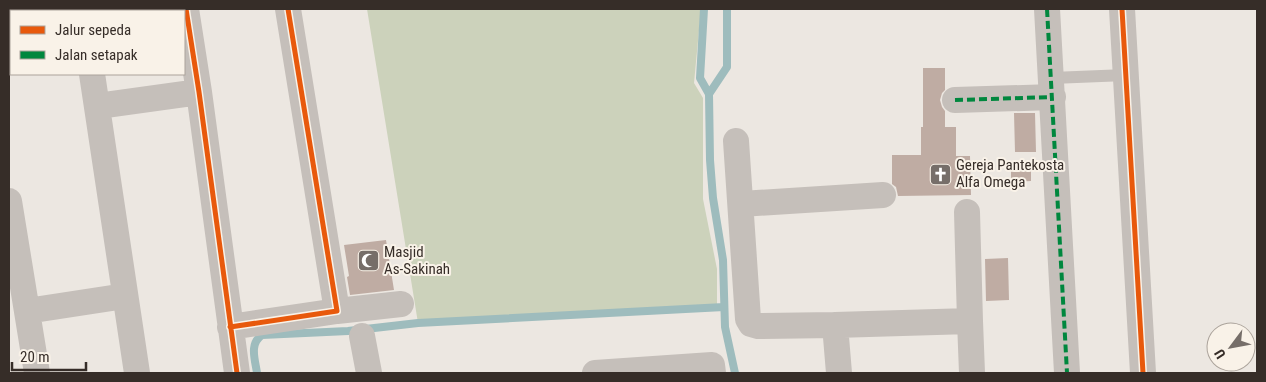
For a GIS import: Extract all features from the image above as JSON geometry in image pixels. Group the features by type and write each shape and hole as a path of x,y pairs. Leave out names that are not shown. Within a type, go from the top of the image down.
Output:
{"street":[{"path":"186,9 237,373"},
{"path":"288,9 337,311"},
{"path":"1048,9 1067,373"},
{"path":"1122,9 1142,373"},
{"path":"92,75 137,373"},
{"path":"955,100 1052,87"},
{"path":"98,106 199,92"},
{"path":"736,141 748,319 751,324 758,326 835,325 970,321"},
{"path":"741,204 883,195"},
{"path":"9,201 37,373"},
{"path":"967,212 972,373"},
{"path":"27,311 125,296"},
{"path":"230,326 402,304"},
{"path":"835,325 839,373"},
{"path":"362,336 369,373"},
{"path":"595,373 712,365 713,373"}],"lane":[{"path":"1052,87 1126,74"}],"green space":[{"path":"367,9 701,9 694,83 703,98 703,199 717,269 717,307 418,323"}],"building":[{"path":"923,68 945,68 945,90 940,100 945,111 945,127 956,127 956,156 970,156 971,195 898,196 896,187 892,184 892,155 921,155"},
{"path":"1014,113 1035,113 1036,152 1015,152"},
{"path":"1011,161 1031,162 1031,181 1011,182"},
{"name":"Masjid As-Sakinah","path":"386,240 394,290 350,295 344,245"},
{"path":"1008,258 1009,300 986,301 985,259"}],"waterway":[{"path":"704,9 700,78 709,94 710,160 713,198 723,260 725,327 735,373"},
{"path":"709,94 727,67 727,9"},
{"path":"257,373 254,347 262,335 348,331 418,323 724,307"}],"marked path":[{"path":"1047,9 1067,373"},
{"path":"955,100 1053,97"}],"cycle path":[{"path":"186,9 237,373"},
{"path":"230,327 337,311 288,9"},
{"path":"1122,9 1143,373"}],"place":[{"name":"Gereja Pantekosta Alfa Omega","path":"940,174"},
{"name":"Masjid As-Sakinah","path":"368,261"}]}
